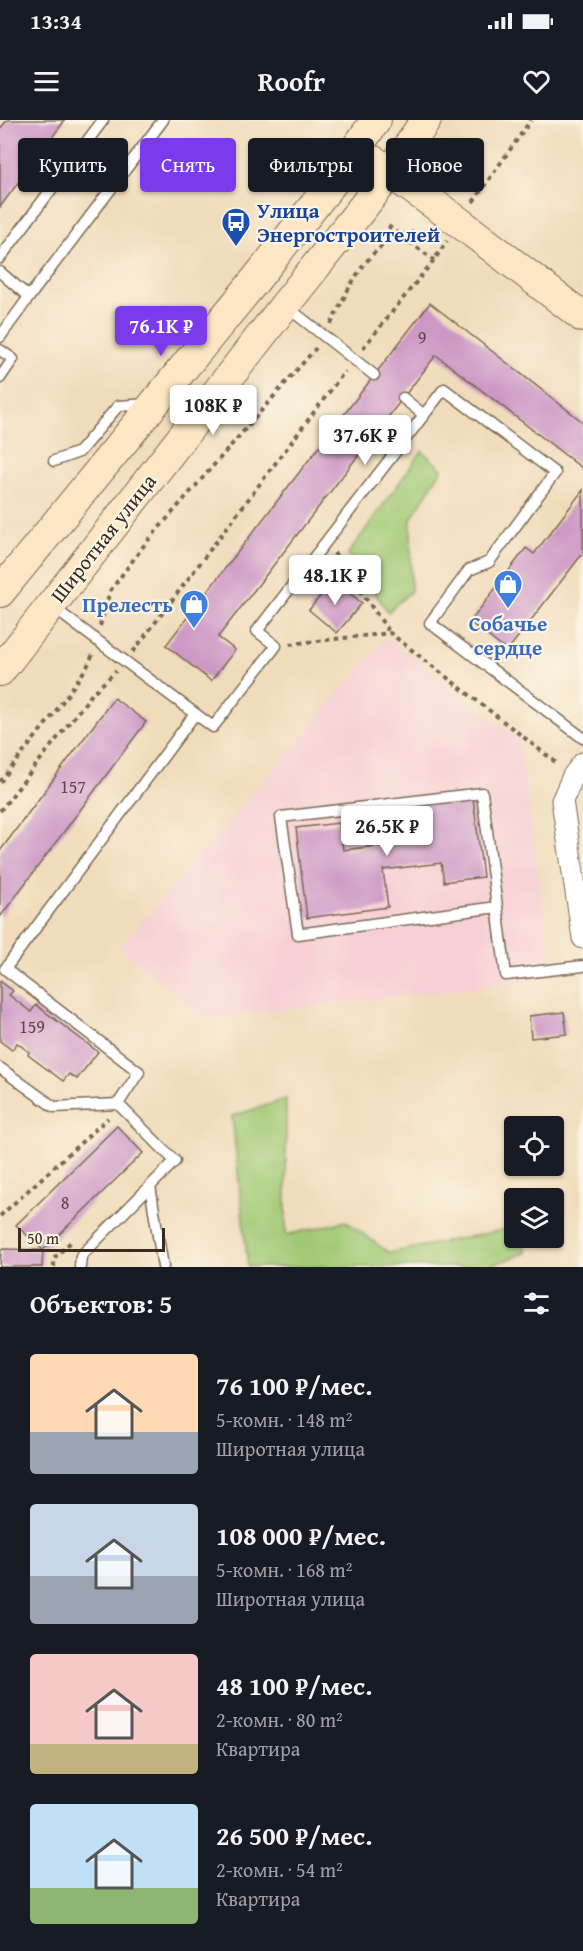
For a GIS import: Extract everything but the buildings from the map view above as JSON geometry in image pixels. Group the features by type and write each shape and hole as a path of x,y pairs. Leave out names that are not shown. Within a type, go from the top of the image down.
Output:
{"main road":[{"name":"Широтная улица","path":"364,138 376,120"},
{"name":"Широтная улица","path":"414,138 426,120"},
{"path":"374,161 386,170"},
{"name":"Широтная улица","path":"0,672 386,178"},
{"name":"Широтная улица","path":"0,592 325,192"},
{"path":"412,192 455,228 583,316"}],"street":[{"path":"578,769 562,801 583,938"}],"lane":[{"path":"0,258 103,120"},
{"path":"0,337 163,120"},
{"path":"0,272 29,297"},
{"path":"285,305 374,375"},
{"path":"0,350 13,359 0,378"},
{"path":"50,606 213,727 276,646 257,632 444,389 555,474 489,562 469,570 430,623 583,738"},
{"path":"403,398 424,415"},
{"path":"54,461 79,452 118,406 154,404"},
{"path":"116,1109 139,1072 5,969 195,714"},
{"path":"497,907 298,934 281,816 482,793 506,975 583,966"},
{"path":"0,1068 54,1107 116,1109 175,1161 81,1256 80,1267"},
{"path":"150,1186 163,1267"}],"path":[{"path":"0,812 92,694 125,662 354,359 434,260 531,120"},
{"path":"388,226 434,260"},
{"path":"0,782 87,668 93,655 110,591 145,544 325,337 351,284 371,255 394,236 455,228"},
{"path":"326,542 390,633 578,769"},
{"path":"276,646 390,633"},
{"path":"0,1216 116,1109"},
{"path":"54,1267 54,1258 80,1233"}],"shaded area":[{"path":"387,637 519,740 554,978 205,1019 119,948"}],"green space":[{"path":"422,451 442,469 411,519 411,591 388,612 348,554"},
{"path":"286,1099 286,1235 346,1221 389,1253 504,1230 504,1248 525,1248 528,1252 486,1267 248,1267 232,1116"}],"place":[{"name":"Улица Энергостроителей","path":"236,248"},
{"name":"Собачье сердце","path":"508,610"},
{"name":"Прелесть","path":"194,630"}]}
